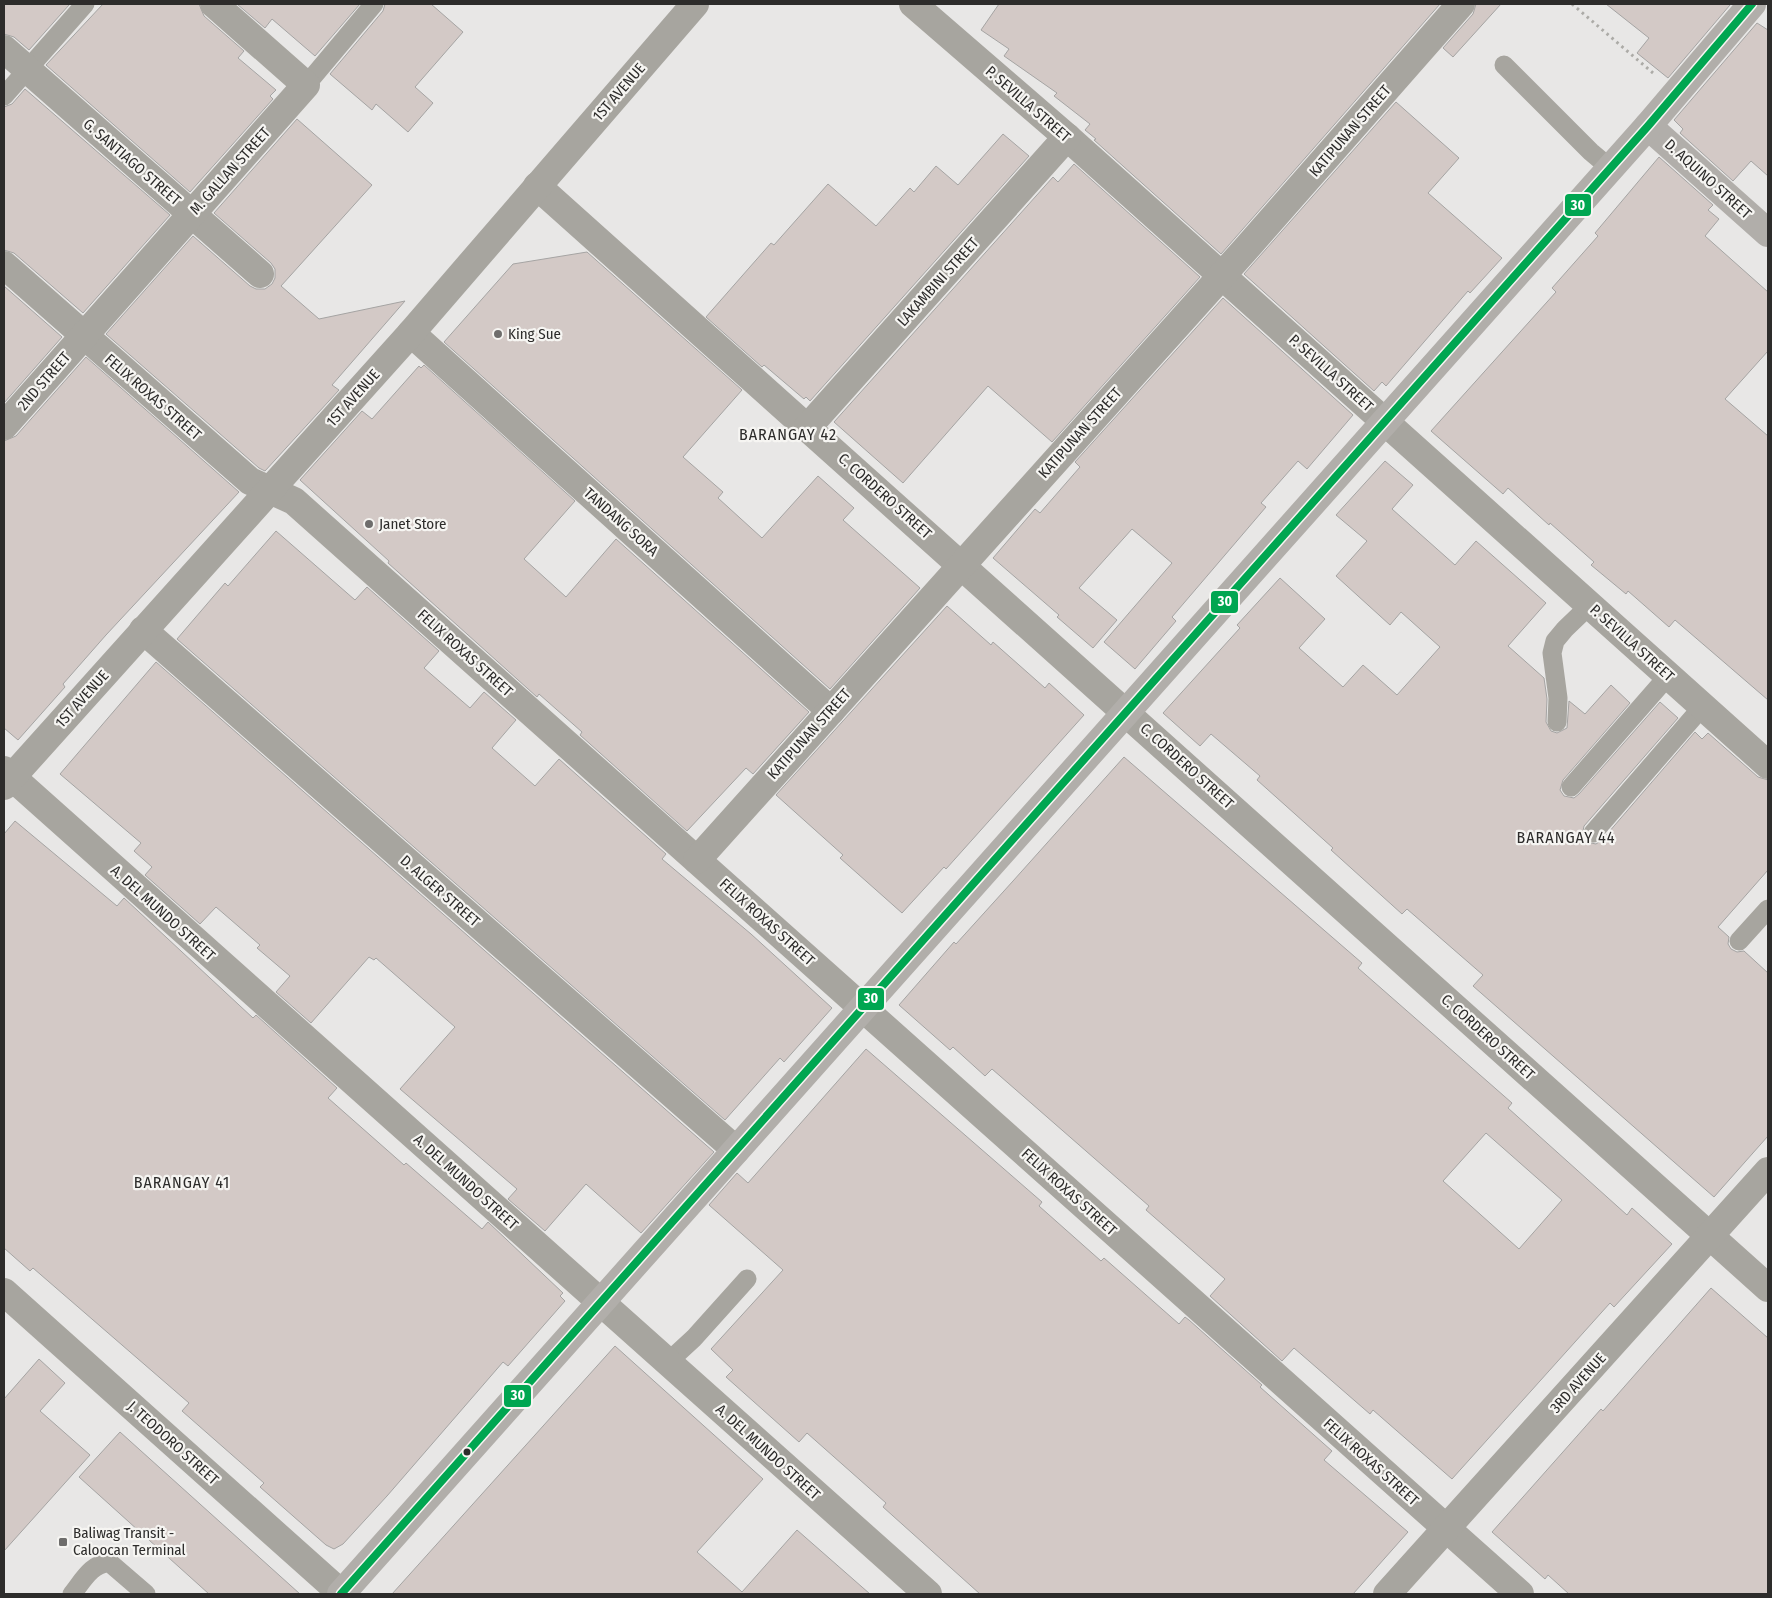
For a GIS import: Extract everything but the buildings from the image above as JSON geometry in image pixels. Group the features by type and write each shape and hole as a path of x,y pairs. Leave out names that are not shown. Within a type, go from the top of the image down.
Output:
{"street":[{"path":"214,4 306,85"},
{"name":"1ST AVENUE","path":"6,778 144,630 411,333 695,4"},
{"name":"P. SEVILLA STREET","path":"913,4 1067,137 1768,764"},
{"name":"KATIPUNAN STREET","path":"697,860 1222,276 1461,4"},
{"path":"341,1594 1648,126 1752,4"},
{"name":"G. SANTIAGO STREET","path":"4,49 260,274"},
{"name":"M. GALLAN STREET","path":"83,336 306,85"},
{"name":"D. AQUINO STREET","path":"1648,126 1768,233"},
{"name":"LAKAMBINI STREET","path":"808,427 1067,137"},
{"name":"C. CORDERO STREET","path":"536,186 808,427 1768,1288"},
{"name":"FELIX ROXAS STREET","path":"4,265 250,481 294,501 1520,1594"},
{"name":"TANDANG SORA","path":"411,333 830,711"},
{"name":"2ND STREET","path":"4,426 83,336"},
{"name":"D. ALGER STREET","path":"144,630 736,1150"},
{"name":"A. DEL MUNDO STREET","path":"6,778 928,1594"},
{"name":"3RD AVENUE","path":"1387,1594 1768,1172"},
{"name":"J. TEODORO STREET","path":"4,1292 341,1594"}],"lane":[{"path":"4,96 85,4"},
{"name":"M. GALLAN STREET","path":"306,85 374,4"},
{"path":"1504,66 1591,152 1610,168"},
{"path":"1556,722 1558,698 1552,653 1556,641 1590,604"},
{"path":"1571,787 1668,676"},
{"path":"1593,833 1703,706"},
{"path":"1739,941 1768,909"},
{"path":"668,1362 694,1338 747,1279"},
{"path":"72,1594 95,1566 110,1563 146,1594"}],"path":[{"path":"1572,4 1676,93"}],"transit line":[{"name":"30","path":"341,1594 1648,126 1752,4"}],"place":[{"name":"King Sue","path":"498,334"},
{"name":"Janet Store","path":"369,524"},
{"name":"Baliwag Transit - Caloocan Terminal","path":"63,1542"}],"district":[{"name":"BARANGAY 42","path":"788,434"},
{"name":"BARANGAY 44","path":"1566,837"},
{"name":"BARANGAY 41","path":"182,1182"}]}
